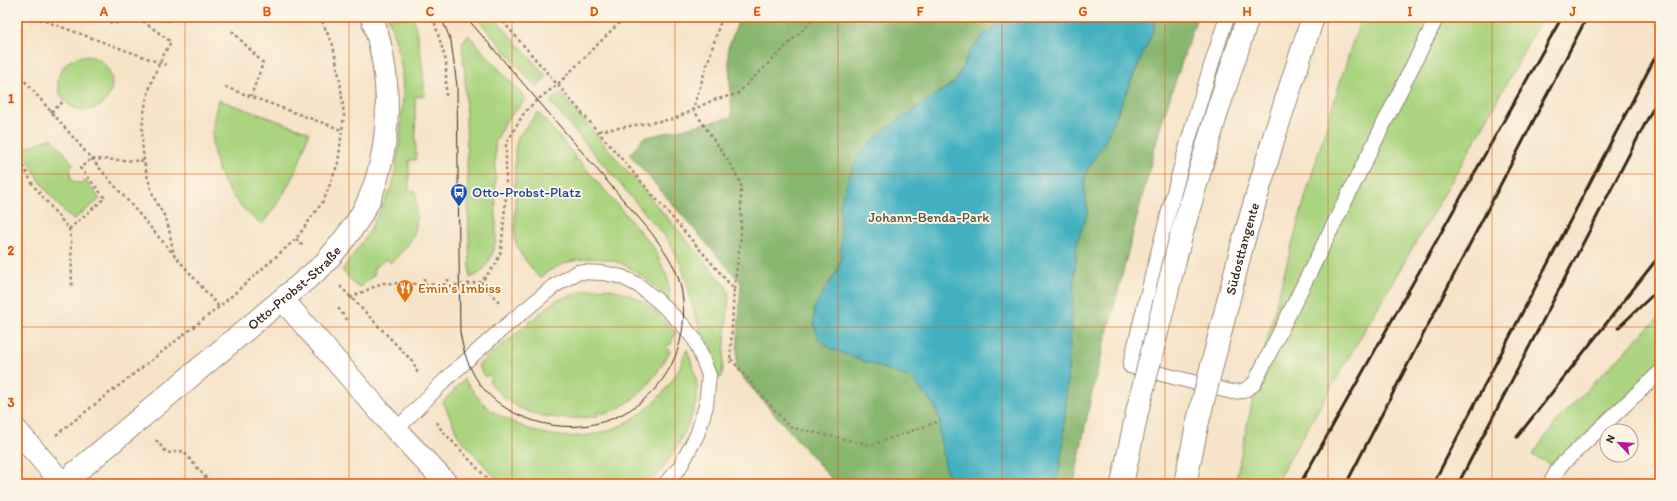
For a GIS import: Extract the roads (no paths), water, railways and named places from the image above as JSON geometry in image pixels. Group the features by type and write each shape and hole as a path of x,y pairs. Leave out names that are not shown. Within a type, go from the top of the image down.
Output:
{"main road":[{"name":"Otto-Probst-Straße","path":"62,484 322,266 357,222 368,202 375,182 383,149 387,105 385,65 379,38 372,17"},
{"path":"1122,484 1138,408 1181,236 1217,112 1248,17"},
{"name":"Südosttangente","path":"1185,484 1198,421 1242,246 1274,137 1313,17"},
{"path":"283,300 396,430 447,484"},
{"path":"17,431 62,484"}],"lane":[{"path":"1227,17 1203,88 1164,226 1130,366 1232,392 1244,391 1254,384 1437,17"},
{"path":"396,430 454,372 500,330 554,286 578,272 603,272 622,277 638,285 682,324 695,340 708,375 706,406 697,435 680,467 665,484"},
{"path":"1550,484 1560,466 1660,372"}],"water":[{"path":"1002,17 1156,17 1153,31 1105,141 1086,172 1084,187 1088,212 1077,241 1063,443 1057,484 949,484 939,433 940,421 934,405 912,379 831,349 819,339 814,325 814,308 836,273 841,258 840,206 846,185 858,156 873,140 890,126 956,81 969,53 983,35 997,25"}],"tram line":[{"path":"441,17 451,41 457,86 460,332 463,346 472,371 487,393 497,402 521,416 555,425 587,425 617,417 643,400 664,378 678,350 683,318 678,276 668,256 650,231 466,17"}],"railway":[{"path":"1300,484 1562,17"},
{"path":"1346,484 1587,17"},
{"path":"1433,484 1660,48"},
{"path":"1458,484 1660,95"},
{"path":"1517,437 1660,255"},
{"path":"1618,328 1660,288"}],"place":[{"name":"Otto-Probst-Platz","path":"459,207"},
{"name":"Emin's Imbiss","path":"405,303"}],"park label":[{"name":"Johann-Benda-Park","path":"929,217"}]}
